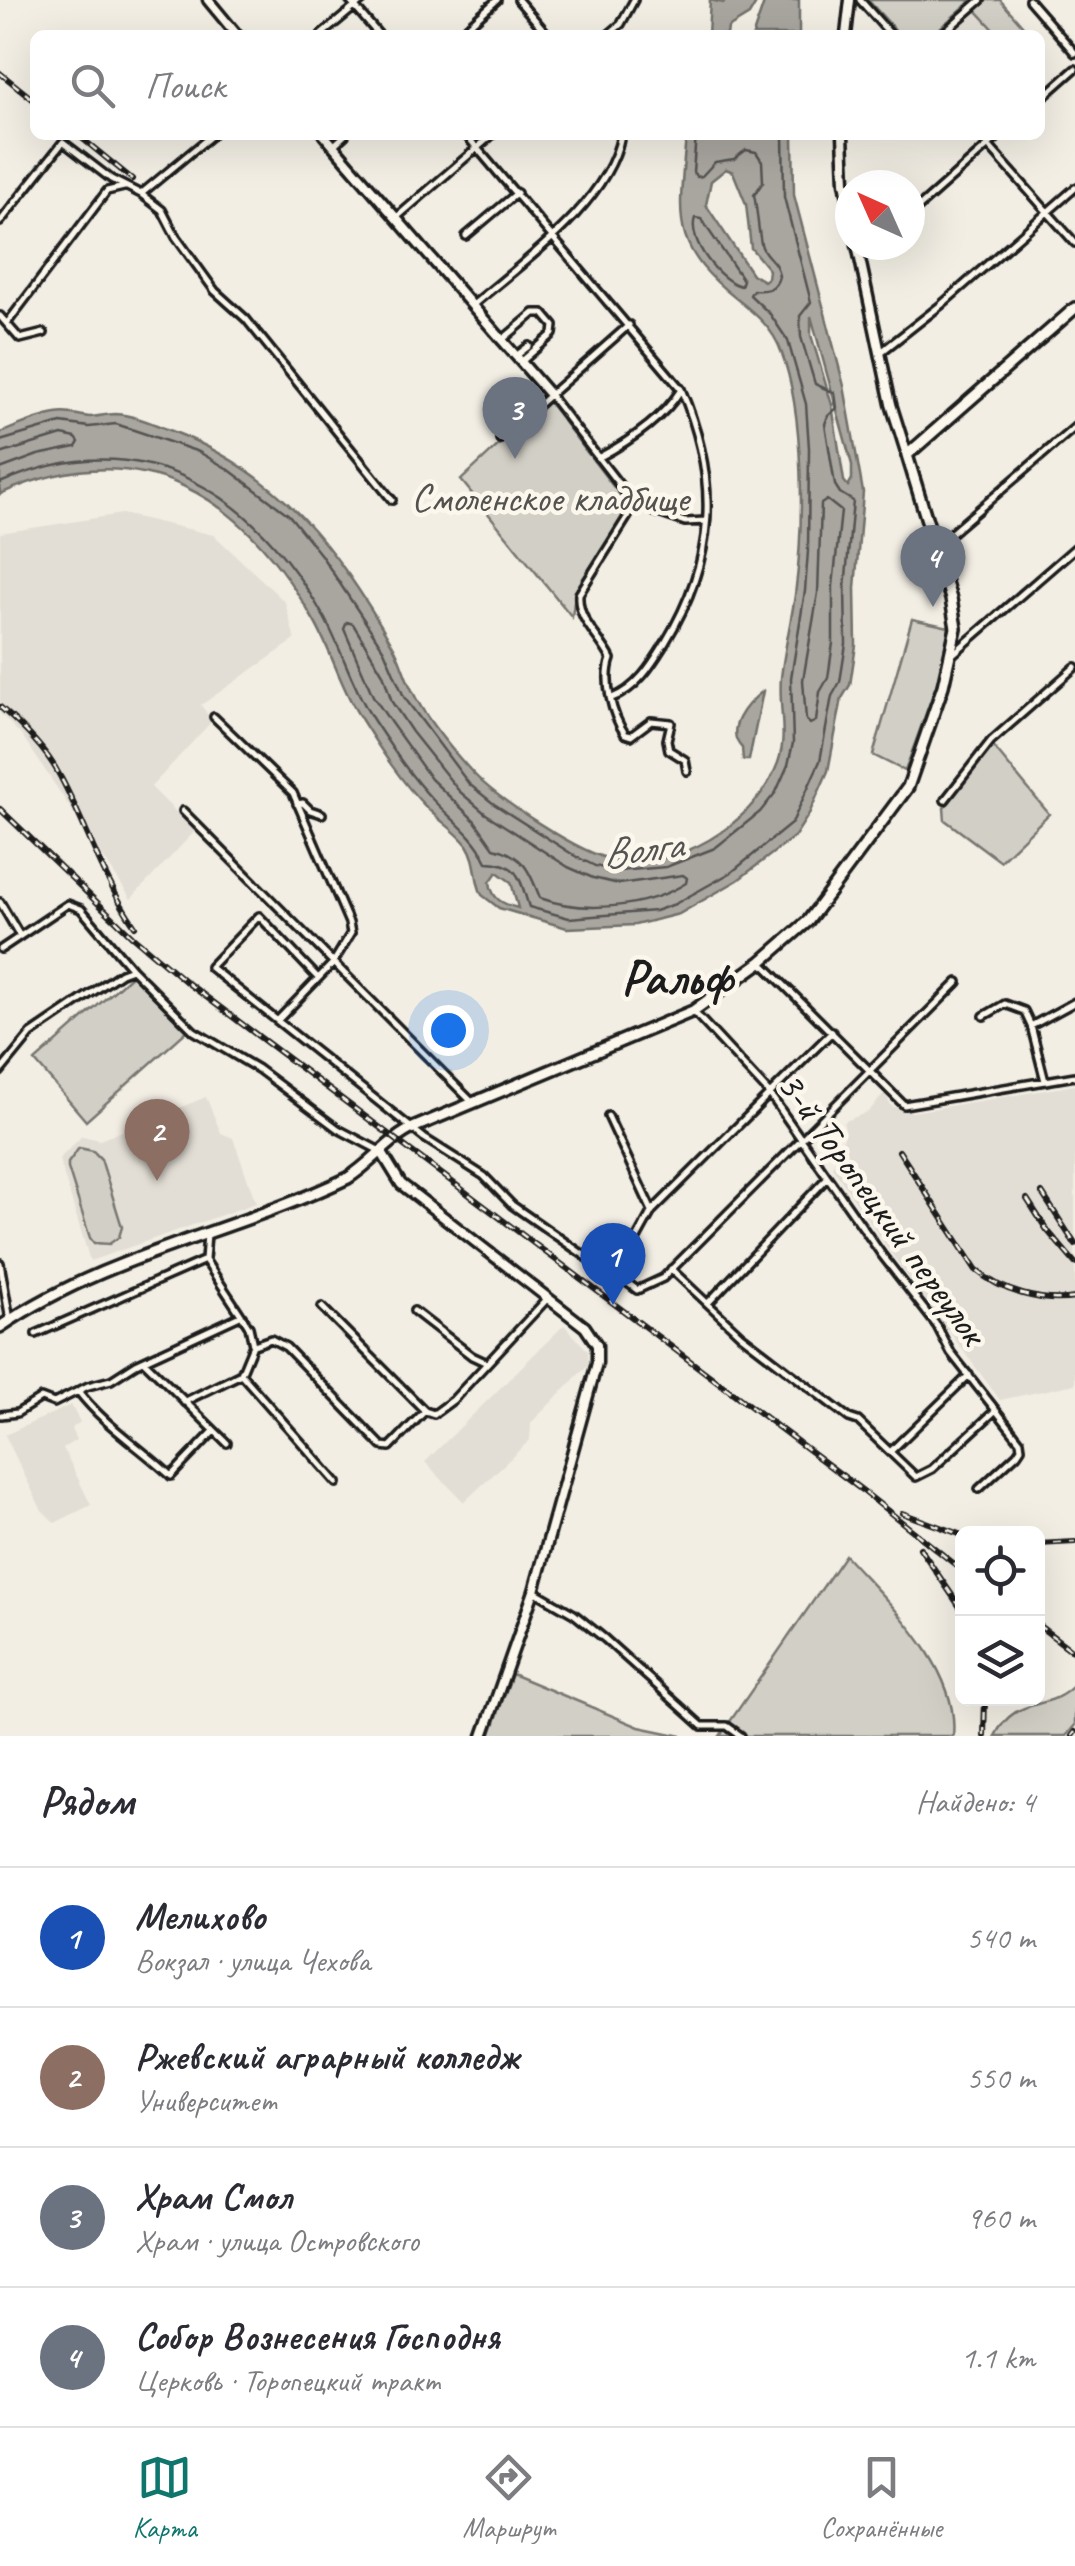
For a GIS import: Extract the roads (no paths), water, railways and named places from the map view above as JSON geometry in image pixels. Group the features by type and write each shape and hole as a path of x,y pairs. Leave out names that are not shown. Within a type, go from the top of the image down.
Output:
{"main road":[{"path":"0,1327 111,1266 328,1187 364,1168 412,1128 692,1011 760,962 808,920 908,787 956,628 907,455 1075,308"}],"street":[{"path":"208,0 233,30"},
{"path":"349,0 375,30"},
{"path":"327,30 363,0"},
{"path":"464,30 497,0"},
{"path":"518,0 544,30"},
{"path":"614,30 634,0"},
{"path":"847,30 850,0"},
{"path":"860,0 887,30"},
{"path":"947,30 982,0"},
{"path":"1029,0 1075,53"},
{"path":"1045,96 1075,70"},
{"path":"141,194 206,140"},
{"path":"328,140 549,394 636,505 685,522 706,521"},
{"path":"333,146 340,140"},
{"path":"471,140 681,389 698,437 709,498 698,572 687,606 651,665 628,689 612,698"},
{"path":"396,218 487,140"},
{"path":"471,307 574,219 618,154 620,140"},
{"path":"843,140 844,170"},
{"path":"983,140 1075,242"},
{"path":"925,202 995,140"},
{"path":"0,222 63,142 141,194 162,210 176,237 216,291 246,319 392,500"},
{"path":"8,322 107,191 126,186"},
{"path":"880,352 941,305 1075,188"},
{"path":"466,236 518,192"},
{"path":"860,260 907,455"},
{"path":"502,340 534,313 546,316 554,326 553,334 519,359"},
{"path":"0,316 20,339 44,333"},
{"path":"500,439 629,324"},
{"path":"519,359 528,346"},
{"path":"598,458 647,425 674,401 681,389"},
{"path":"935,547 1075,426"},
{"path":"636,505 579,594 581,616 611,658 607,670 615,720 624,734 631,736 651,721 670,722 669,750 684,760 688,771"},
{"path":"950,656 1075,548"},
{"path":"945,800 990,741 1075,667"},
{"path":"214,717 293,793 349,923 351,934 333,963 278,1020"},
{"path":"296,804 303,803 322,814"},
{"path":"182,811 473,1103"},
{"path":"0,902 20,936"},
{"path":"0,949 68,904 80,909 132,969 194,1030 258,1069 338,1129 382,1154 401,1184 593,1335 598,1352 534,1590 484,1736"},
{"path":"318,978 258,916 210,967 412,1128 484,1176 512,1205 609,1269 632,1289 642,1289 671,1269 958,982"},
{"path":"760,962 904,1105 1075,1076"},
{"path":"0,1072 31,1034 132,969"},
{"path":"1031,1026 1075,1002"},
{"path":"984,1016 1005,1004 1024,1011 1044,1081"},
{"name":"3-й Торопецкий переулок","path":"692,1011 769,1093 937,1326 940,1339 1020,1442 1017,1454 979,1489"},
{"path":"625,1282 630,1251 652,1211 832,1032"},
{"path":"608,1116 652,1211"},
{"path":"708,1302 828,1178"},
{"path":"184,1402 240,1374 253,1345 249,1327 205,1260 208,1231"},
{"path":"36,1334 205,1260"},
{"path":"0,1263 10,1320"},
{"path":"609,1269 626,1269"},
{"path":"671,1269 741,1335 858,1421 916,1477 932,1469 996,1410"},
{"path":"322,1307 426,1411 434,1414 548,1298"},
{"path":"414,1311 472,1356 488,1363"},
{"path":"1,1415 17,1413 41,1398 54,1403 110,1380 240,1316"},
{"path":"253,1345 272,1339 286,1347 382,1446 390,1446 426,1411"},
{"path":"144,1360 227,1443"},
{"path":"240,1374 337,1483"},
{"path":"892,1451 968,1375"},
{"path":"78,1392 116,1432 131,1439 171,1476 214,1432"},
{"path":"534,1590 605,1639 702,1726 726,1726 741,1736"}],"water":[{"path":"710,0 758,0 749,15 728,30 708,30"},
{"path":"765,0 799,0 799,30 755,30"},
{"path":"686,140 793,140 794,195 844,386 863,492 855,588 856,645 828,771 795,836 738,880 679,914 635,925 567,928 499,908 482,895 467,845 418,799 383,753 353,706 320,633 286,576 255,539 221,508 184,486 143,473 99,469 51,476 0,494 0,433 60,413 90,417 112,414 144,420 210,448 274,491 326,545 371,608 424,712 447,744 484,783 540,824 600,856 639,861 687,851 730,826 748,809 779,758 783,736 781,678 795,595 801,505 795,406 781,351 763,322 699,262 683,227","holes":["726,169 733,172 746,204 751,248 769,270 764,281 752,274 706,205 711,181","811,316 852,465 848,486 832,405 811,335","497,872 511,882 518,908 507,905 493,893 490,882"]},
{"path":"763,691 749,760 743,760 736,725 744,710"}],"railway":[{"path":"0,73 30,97"},
{"path":"84,140 132,179"},
{"path":"0,707 49,758 135,926"},
{"path":"0,809 133,937 185,981 955,1564"},
{"path":"899,1151 976,1270 1023,1294 1075,1298"},
{"path":"1042,1193 1075,1244"},
{"path":"1027,1199 1075,1263"},
{"path":"902,1513 955,1532"},
{"path":"1045,1544 1075,1542"},
{"path":"920,1548 955,1600"},
{"path":"1045,1630 1075,1653"},
{"path":"984,1736 985,1706"},
{"path":"1072,1736 1075,1732"}],"place":[{"name":"Храм Смол","path":"515,459"},
{"name":"Собор Вознесения Господня","path":"933,607"},
{"name":"Ржевский аграрный колледж","path":"157,1181"},
{"name":"Мелихово","path":"613,1305"}],"district":[{"name":"Ральф","path":"677,977"}],"park label":[{"name":"Смоленское кладбище","path":"550,498"}],"water label":[{"name":"Волга","path":"642,849"}]}
